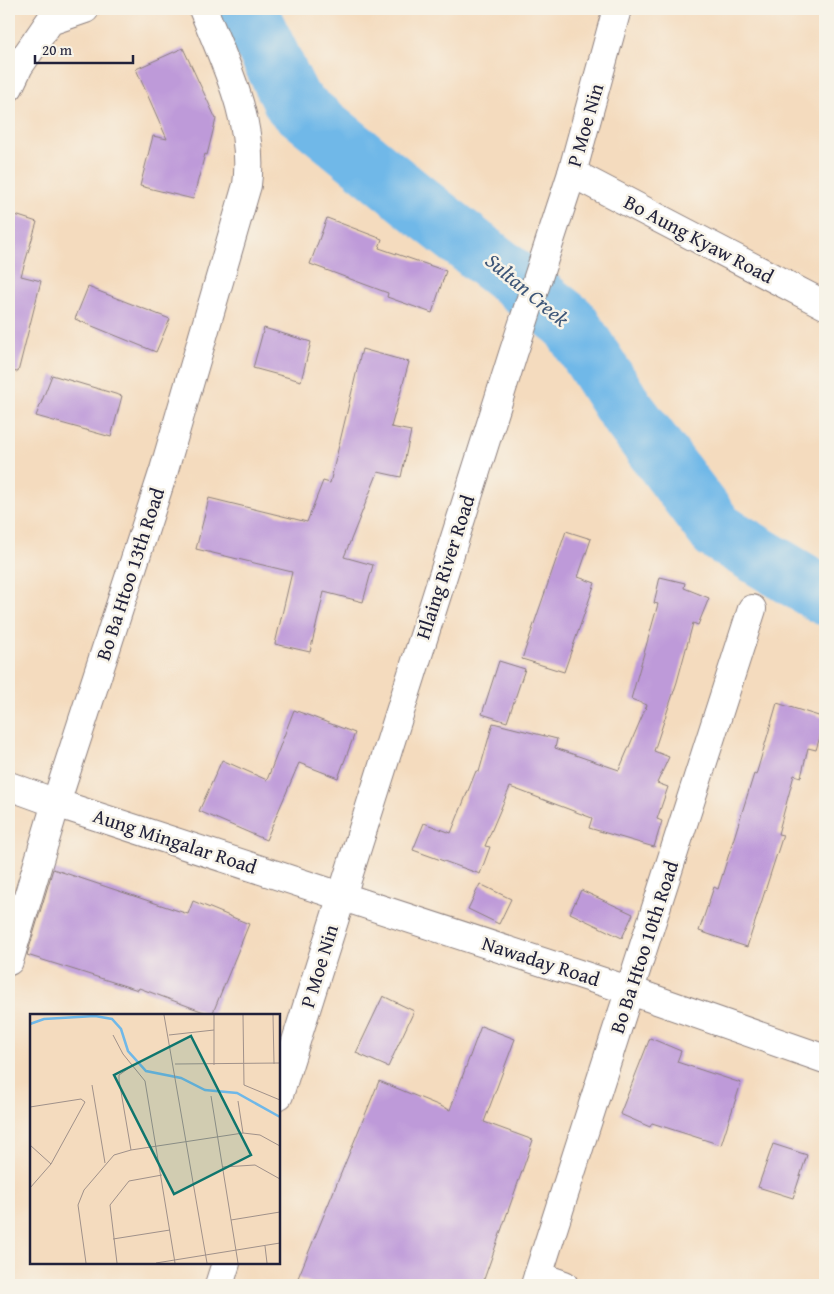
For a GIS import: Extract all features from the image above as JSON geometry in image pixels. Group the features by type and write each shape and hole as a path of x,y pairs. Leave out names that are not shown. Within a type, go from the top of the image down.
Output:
{"street":[{"path":"9,87 19,66 50,21 86,9"},
{"name":"Bo Ba Htoo 13th Road","path":"9,961 56,803 164,470 247,185 249,170 247,141 236,87 203,9"},
{"name":"P Moe Nin","path":"550,240 572,173 618,9"},
{"name":"Bo Aung Kyaw Road","path":"572,173 825,305"},
{"name":"Hlaing River Road","path":"342,895 512,354 550,240"},
{"name":"Bo Ba Htoo 10th Road","path":"537,1281 752,609"},
{"name":"Aung Mingalar Road","path":"9,786 56,803 342,895"},
{"name":"P Moe Nin","path":"280,1092 342,895"},
{"name":"Nawaday Road","path":"342,895 825,1058"},
{"path":"219,1285 226,1264"},
{"path":"537,1281 564,1285"}],"building":[{"path":"183,48 216,119 193,199 140,186 153,136 167,139 136,69"},
{"path":"9,213 37,222 21,276 41,281 18,372 9,371"},
{"path":"327,218 382,239 379,248 446,271 432,313 387,297 388,293 310,264"},
{"path":"88,287 170,319 156,352 75,319"},
{"path":"264,328 311,342 301,381 253,368"},
{"path":"362,349 409,362 391,427 411,431 401,477 378,472 344,557 373,565 363,602 324,592 310,652 275,644 292,572 196,549 209,498 307,522 323,481 330,483"},
{"path":"52,375 122,396 111,437 36,416"},
{"path":"566,531 591,539 578,577 595,583 564,672 522,659"},
{"path":"660,577 685,583 684,588 709,598 698,625 693,623 677,682 654,751 669,757 657,783 668,787 657,819 662,821 654,847 589,828 592,818 510,787 485,846 490,847 480,874 413,850 424,823 451,833 476,771 479,772 493,723 557,739 555,748 619,770 647,705 631,699 658,604 654,603"},
{"path":"499,661 525,669 507,722 482,714"},
{"path":"777,703 825,718 825,720 816,750 808,748 801,777 794,775 778,834 783,835 747,947 699,931 714,887 718,889 754,774 756,775"},
{"path":"294,710 355,733 338,778 299,763 266,840 199,811 222,760 267,780"},
{"path":"53,869 188,914 193,901 249,924 212,1014 139,988 138,990 27,955"},
{"path":"480,884 511,899 499,924 468,909"},
{"path":"581,890 633,914 622,938 570,913"},
{"path":"383,996 414,1011 388,1067 356,1053"},
{"path":"481,1026 515,1039 484,1122 533,1140 482,1285 317,1285 298,1278 379,1081 450,1110"},
{"path":"650,1038 681,1051 677,1062 741,1083 721,1145 652,1123 650,1127 620,1114"},
{"path":"773,1144 807,1155 793,1198 758,1187"}],"waterway":[{"name":"Sultan Creek","path":"247,9 293,103 419,205 569,322 624,408 717,531 825,596"}]}
